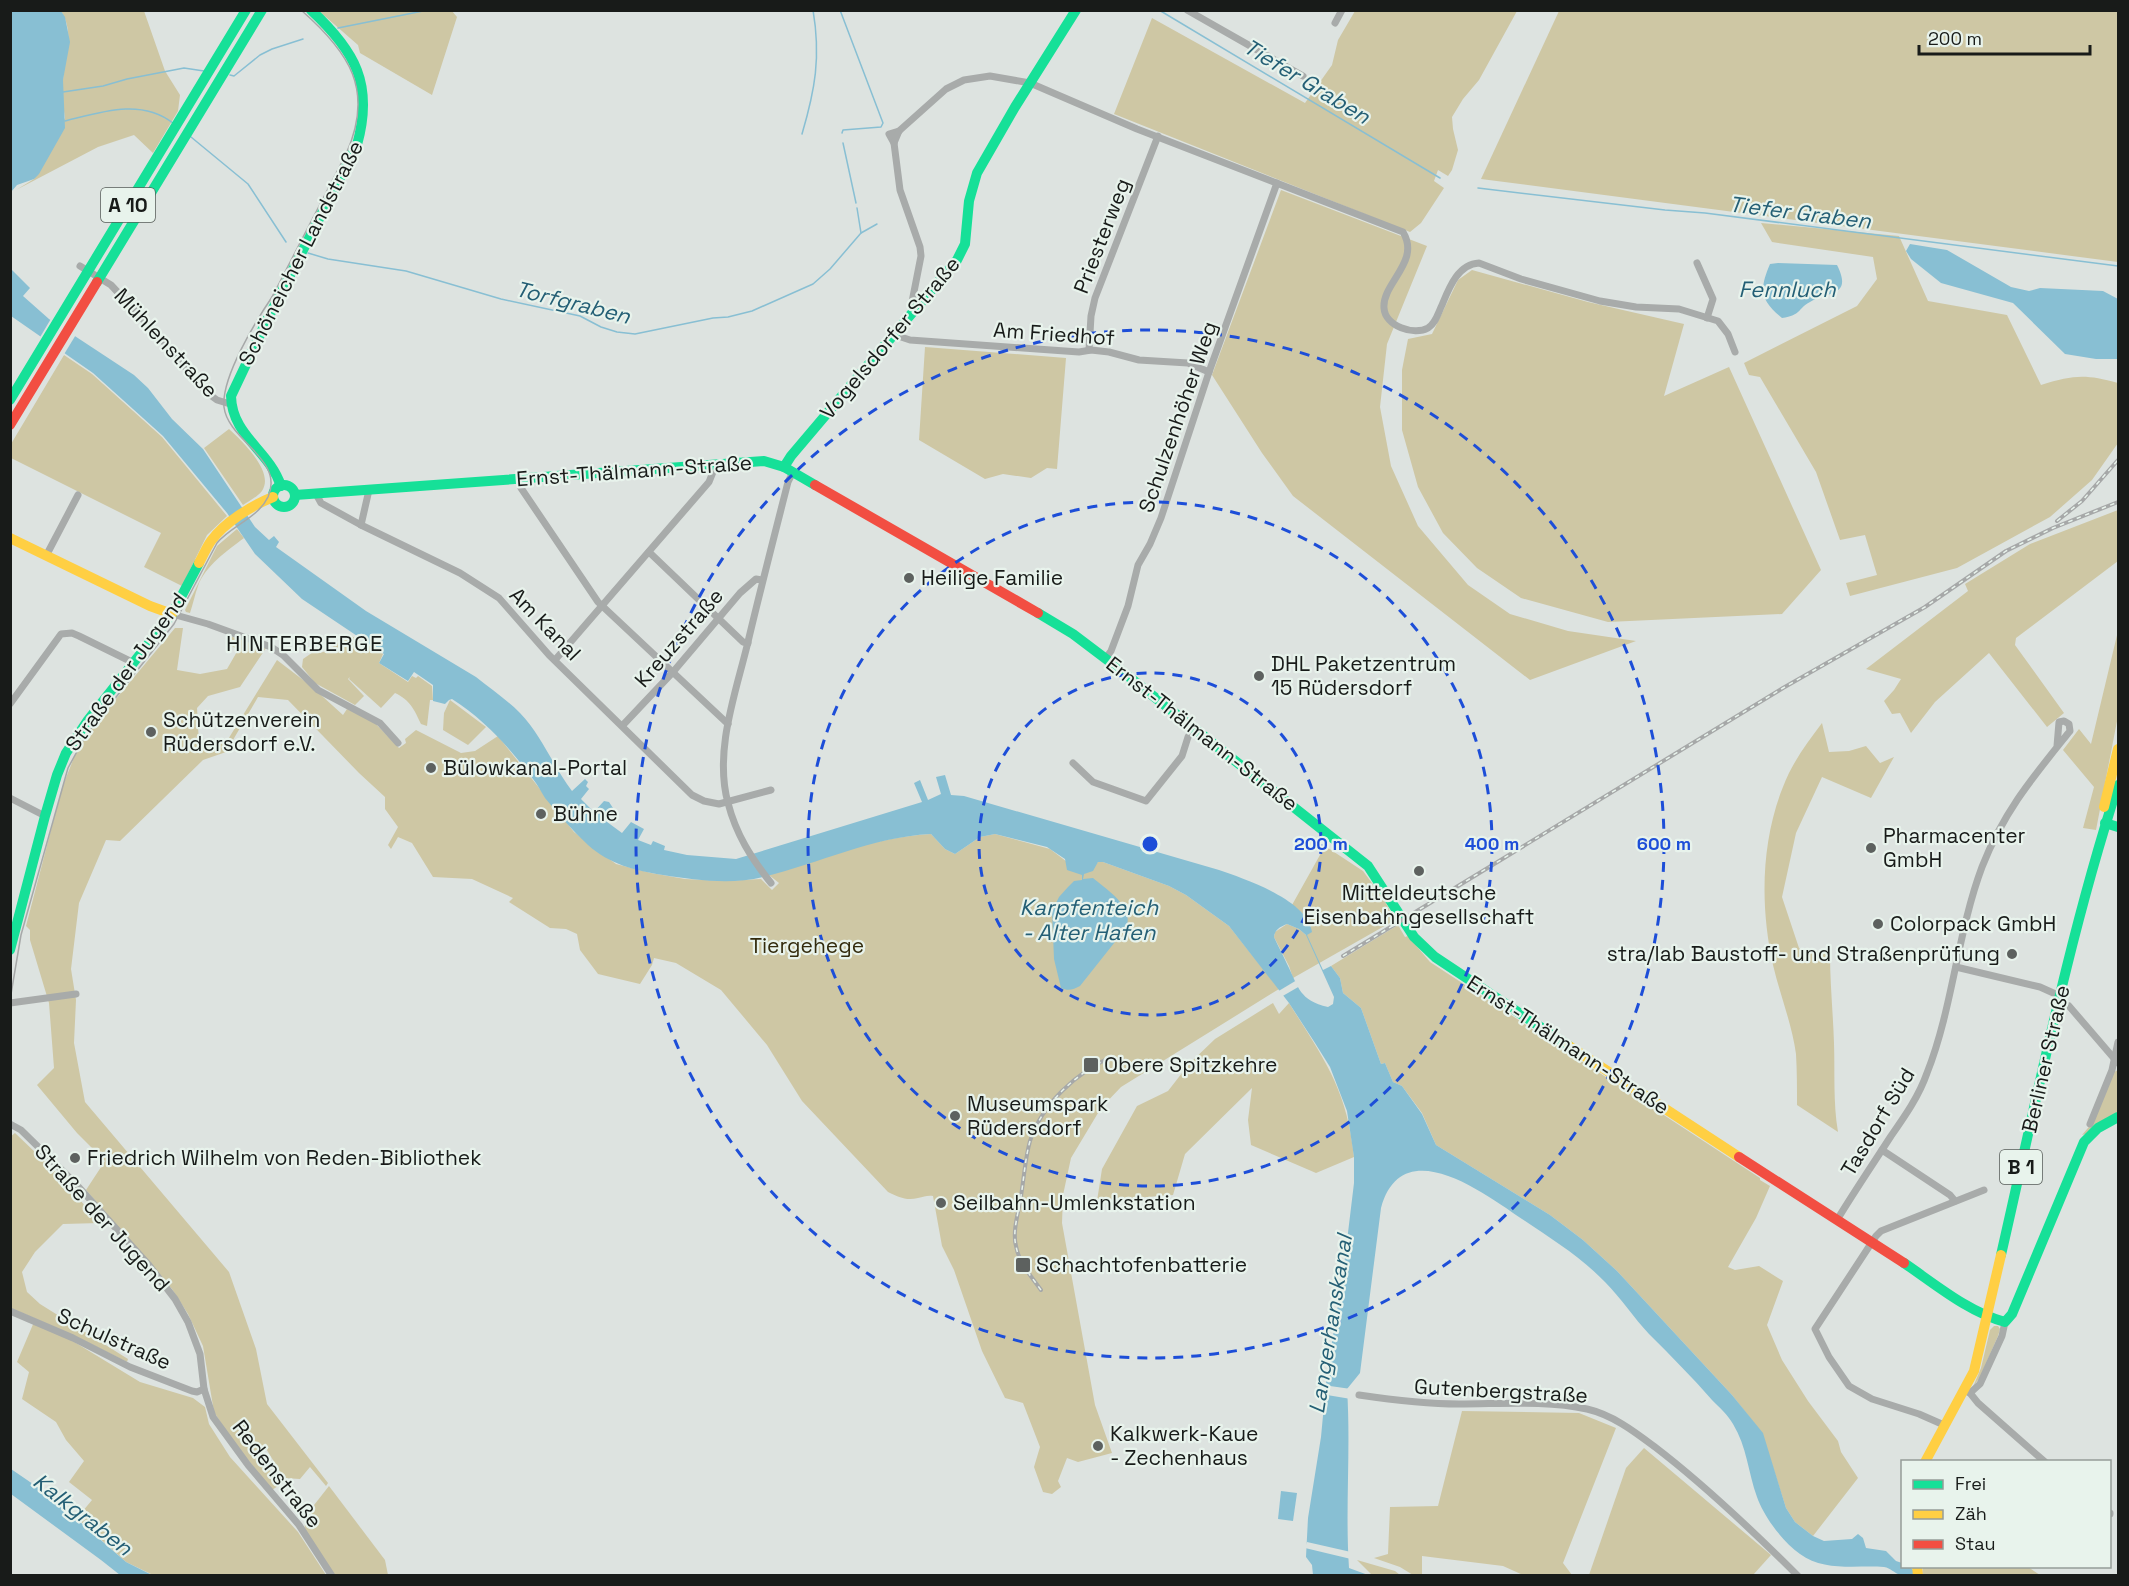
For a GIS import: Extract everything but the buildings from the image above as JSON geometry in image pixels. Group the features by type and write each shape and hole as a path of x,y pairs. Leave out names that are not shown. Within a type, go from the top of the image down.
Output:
{"main road":[{"name":"A 10","path":"10,400 246,10"},
{"name":"A 10","path":"10,425 262,10"},
{"name":"Schöneicher Landstraße","path":"230,404 235,385 354,152 363,125 363,88 354,61 343,44 311,10"},
{"name":"Vogelsdorfer Straße","path":"789,470 791,456 957,260 965,244 969,201 977,173 1076,10"},
{"name":"Mühlenstraße","path":"230,404 234,422 268,461 279,477 281,486"},
{"name":"Ernst-Thälmann-Straße","path":"295,495 764,461 789,470 1031,608 1106,658 1368,866 1410,934 1417,943 1435,957 1785,1187 1988,1317 2005,1322"},
{"path":"281,486 290,488 295,495 293,502 285,507 276,503 273,497 275,490 281,486"},
{"name":"Straße der Jugend","path":"10,950 45,816 66,753 88,720 172,614 211,541 257,505 273,497"},
{"path":"10,538 160,611 172,614"},
{"name":"Berliner Straße","path":"2105,823 2104,811 2118,749"},
{"name":"Berliner Straße","path":"1926,1460 1944,1425 1967,1391 1974,1371 2061,992 2105,823 2118,784"},
{"path":"2105,823 2118,827"},
{"path":"2005,1322 2012,1314 2084,1142 2098,1128 2118,1117"}],"street":[{"path":"1187,10 1303,76"},
{"path":"1335,22 1342,10"},
{"path":"915,311 911,307 921,256 920,247 900,190 894,143 889,134 899,131 946,89 964,80 990,76 1030,83 1403,232 1407,242 1406,257 1385,300 1383,309 1390,321 1412,331 1421,331 1431,326 1450,284 1458,274 1473,263 1479,263 1521,279 1600,301 1636,307 1679,309 1718,321 1728,334 1735,352"},
{"name":"Priesterweg","path":"1089,351 1091,316 1095,298 1158,136"},
{"name":"Schulzenhöher Weg","path":"1106,658 1111,651 1128,606 1138,565 1161,518 1209,372 1277,183"},
{"path":"1697,263 1713,299 1707,318"},
{"name":"Mühlenstraße","path":"80,266 111,285 206,392 217,400 230,404"},
{"name":"Am Friedhof","path":"895,335 901,339 1079,352 1109,352 1139,360 1188,363 1209,372"},
{"path":"555,660 709,482 713,472 712,464"},
{"name":"Vogelsdorfer Straße","path":"771,883 740,839 727,802 724,771 728,724 788,482 789,470"},
{"path":"520,479 521,488 602,606 728,724"},
{"path":"361,525 369,490"},
{"name":"Am Kanal","path":"316,494 321,503 460,573 499,598 555,660 692,795 704,801 719,804 727,802"},
{"path":"46,556 78,495"},
{"path":"649,552 743,642 748,643"},
{"name":"Kreuzstraße","path":"623,725 720,619 740,593 756,579 762,580"},
{"path":"172,614 271,646 283,654 318,690 380,723 398,744"},
{"path":"10,704 61,634 72,633 134,663"},
{"path":"1073,763 1093,782 1146,801 1182,756 1188,737 1194,728"},
{"name":"Tasdorf Süd","path":"1837,1220 1912,1104 1926,1076 1938,1041 1975,889 1998,830 2018,795 2057,746"},
{"path":"727,802 771,790"},
{"path":"10,798 45,816"},
{"path":"1956,967 2061,992"},
{"path":"10,1003 76,994"},
{"path":"2069,1006 2116,1062"},
{"path":"2090,1124 2116,1062 2118,1042"},
{"name":"Straße der Jugend","path":"10,1124 21,1130 76,1184 148,1264 175,1299 188,1322 200,1354 204,1389"},
{"path":"1882,1150 1950,1195 1955,1201"},
{"path":"1944,1425 1919,1414 1872,1399 1849,1386 1828,1357 1815,1332 1871,1242 1881,1231 1984,1190"},
{"name":"Schulstraße","path":"10,1311 73,1338 130,1367 192,1391 197,1392 204,1389"},
{"path":"2005,1322 2002,1336 1980,1384 1967,1391 2044,1460"},
{"name":"Redenstraße","path":"204,1389 210,1409 222,1432 299,1525 332,1575"},
{"name":"Gutenbergstraße","path":"1359,1395 1406,1402 1528,1405 1594,1411 1636,1433 1674,1462 1798,1575"}],"green space":[{"path":"61,11 144,11 165,71 180,95 178,111 153,153 134,135 98,147 16,190 34,179 65,118 63,85 68,28"},
{"path":"319,11 452,11 457,17 432,95 360,53 358,45"},
{"path":"1355,11 1517,11 1479,80 1452,117 1458,150 1452,170 1448,176 1438,170 1434,181 1444,188 1421,223 1410,232 1114,114 1152,18 1305,103 1332,65 1338,40"},
{"path":"1559,11 2118,11 2118,262 1481,179"},
{"path":"1281,190 1427,246 1387,344 1380,407 1391,466 1418,526 1468,585 1510,614 1568,631 1636,641 1530,680 1293,496 1262,453 1212,375"},
{"path":"1761,223 1899,236 1928,301 2007,315 2041,385 2080,377 2118,383 2118,443 2092,480 2050,517 1957,568 1850,596 1846,583 1877,575 1865,535 1840,540 1816,472 1760,377 1749,375 1744,363 1857,306 1877,279 1873,257 1772,242"},
{"path":"1472,270 1588,302 1684,324 1664,396 1729,367 1821,570 1782,614 1608,622 1521,598 1477,568 1443,533 1418,487 1402,430 1402,370 1408,339 1432,334 1458,280"},
{"path":"925,347 1066,358 1057,469 1047,468 1031,478 1003,474 985,479 919,440"},
{"path":"64,355 92,374 162,437 227,516 207,535 182,586 144,567 161,533 11,458 11,444"},
{"path":"229,429 255,457 264,475 265,483 262,491 243,505 204,448"},
{"path":"2118,510 2118,561 2016,638 2015,645 2064,713 2047,727 1989,653 1935,702 1911,733 1900,713 1892,714 1884,701 1901,679 1866,669 1968,591 1965,584 2030,544"},
{"path":"237,529 244,538 206,572 198,586 190,613 186,612 185,610 217,546"},
{"name":"Museumspark Rüdersdorf","path":"175,628 183,628 177,670 200,674 227,669 238,650 226,642 227,635 266,648 240,687 208,696 197,708 199,744 227,741 277,660 343,715 347,709 373,721 399,748 406,743 405,739 416,730 461,753 475,751 498,736 574,832 616,864 685,879 724,881 761,879 772,890 779,883 769,875 869,844 931,834 945,849 955,854 980,837 995,834 1050,849 1083,874 1098,862 1103,862 1169,886 1186,895 1229,926 1279,989 1121,1087 1101,1108 1071,1158 1063,1195 1062,1223 1095,1405 1112,1453 1078,1462 1067,1458 1058,1481 1061,1487 1052,1494 1043,1492 1034,1467 1040,1447 1023,1403 1005,1398 982,1351 954,1270 942,1246 933,1196 906,1199 888,1192 802,1101 767,1045 721,990 676,963 654,958 640,984 598,974 580,950 577,934 566,929 550,928 509,902 513,898 472,879 433,877 412,843 398,837 391,849 388,845 398,827 385,809 385,797 288,700 258,697 226,752 203,760 120,841 106,840 79,903 71,969 76,1000 74,1043 85,1102 229,1272 256,1349 267,1404 328,1483 326,1486 310,1467 300,1479 284,1478 265,1447 260,1452 278,1486 272,1490 232,1440 214,1412 203,1346 188,1314 172,1289 86,1190 105,1161 77,1133 37,1085 54,1068 49,1003 30,940 30,930 26,926 62,788 75,755 90,730"},
{"path":"2118,631 2118,716 2096,830 2083,828 2094,787 2063,750 2079,729 2091,744"},
{"path":"348,634 383,654 379,663 408,682 412,676 416,678 418,676 432,686 433,700 430,700 427,726 421,724 408,702 395,693 381,708 349,679 350,677 348,679 364,696 355,705 315,683 302,667 303,659 319,648 320,653 329,650"},
{"path":"450,700 486,727 468,745 443,730 444,713"},
{"path":"1822,723 1829,752 1849,751 1866,746 1880,763 1894,757 1871,798 1822,777 1796,833 1782,897 1799,948 1830,953 1838,1132 1797,1105 1796,1054 1773,965 1765,892 1768,843 1780,796 1796,760"},
{"path":"1325,846 1363,871 1383,898 1395,920 1293,978 1274,937 1275,932 1287,924 1306,935 1311,926 1302,913 1292,905"},
{"path":"1398,925 1405,937 1408,936 1430,962 1770,1186 1756,1218 1728,1267 1735,1270 1759,1266 1783,1281 1767,1325 1782,1360 1808,1401 1838,1441 1841,1452 1858,1478 1813,1536 1795,1522 1786,1508 1762,1433 1732,1395 1617,1271 1583,1240 1550,1215 1436,1145 1422,1113 1402,1086 1393,1082 1385,1063 1381,1064 1361,1008 1343,993 1340,978 1331,966"},
{"path":"1273,1003 1279,1014 1289,1003 1332,1075 1346,1112 1354,1157 1316,1173 1251,1145 1248,1120 1252,1088 1185,1154 1173,1195 1097,1201 1102,1169 1137,1106 1168,1091 1189,1064 1215,1039"},
{"path":"2118,1070 2118,1114 2082,1135 2093,1122 2114,1072"},
{"path":"15,1133 82,1197 80,1200 100,1223 63,1224 35,1252 22,1272 27,1292 40,1304 128,1359 127,1362 11,1308 10,1137"},
{"path":"34,1322 71,1340 140,1382 193,1398 205,1407 209,1424 230,1457 298,1532 326,1575 153,1575 126,1562 77,1518 92,1500 69,1482 84,1461 66,1440 56,1422 22,1399 29,1372 17,1362"},
{"path":"1994,1326 2000,1329 1998,1336 1980,1377 1973,1387 1981,1368 1990,1330"},
{"path":"1462,1411 1579,1413 1616,1428 1563,1563 1572,1575 1523,1575 1503,1566 1422,1556 1422,1575 1413,1575 1400,1567 1374,1558 1388,1554 1390,1507 1438,1506"},
{"path":"1644,1448 1771,1555 1753,1575 1589,1575 1626,1468"},
{"path":"329,1486 385,1560 388,1575 333,1575 304,1530 307,1514"},
{"path":"1357,1560 1395,1571 1400,1575 1372,1575"},
{"path":"1923,1568 2030,1568 2040,1575 1922,1576"}],"water":[{"path":"11,10 61,11 65,17 70,42 63,80 65,128 39,174 34,179 17,185 11,192"},
{"path":"1910,244 1947,250 2011,287 2029,291 2040,288 2103,291 2118,299 2118,359 2096,359 2065,354 2013,303 1941,283 1911,259 1906,251"},
{"name":"Fennluch","path":"1770,264 1837,265 1842,283 1836,291 1810,302 1793,315 1782,318 1769,306 1763,288"},
{"name":"Karpfenteich - Alter Hafen","path":"10,268 30,288 23,296 49,319 134,375 148,388 172,419 203,449 255,527 269,540 274,536 279,542 276,547 366,611 476,677 504,699 535,731 572,791 585,779 589,789 581,799 594,812 604,801 609,802 613,808 603,819 622,833 631,822 644,829 638,840 651,845 653,841 665,846 664,850 687,855 736,859 922,802 914,783 920,780 928,800 941,794 936,777 945,775 951,795 964,796 1219,870 1259,885 1288,901 1308,921 1312,932 1307,935 1323,970 1331,966 1340,978 1343,993 1361,1008 1381,1064 1385,1063 1393,1082 1402,1086 1422,1114 1436,1145 1550,1215 1583,1240 1617,1271 1732,1395 1763,1433 1786,1508 1795,1522 1813,1536 1824,1541 1852,1539 1858,1534 1863,1538 1866,1548 1886,1551 1901,1563 1901,1568 1911,1568 1918,1575 1902,1576 1884,1567 1840,1567 1809,1560 1800,1554 1787,1543 1764,1513 1738,1433 1731,1421 1649,1334 1605,1282 1565,1248 1487,1195 1445,1175 1425,1171 1407,1174 1392,1185 1381,1208 1360,1373 1347,1389 1349,1568 1368,1575 1313,1575 1312,1565 1306,1557 1308,1518 1343,1274 1354,1183 1354,1157 1347,1111 1330,1067 1289,1003 1229,926 1186,895 1169,886 1098,862 1093,871 1084,874 1083,879 1093,878 1118,900 1127,913 1126,928 1080,986 1066,990 1061,988 1054,959 1052,911 1059,897 1074,881 1082,880 1082,875 1067,870 1065,859 1047,847 995,834 980,837 955,854 945,849 931,834 909,836 867,845 763,877 738,881 700,880 653,873 614,862 596,852 571,828 545,798 515,756 486,725 452,699 445,704 433,701 433,685 414,672 408,681 379,663 384,654 302,599 255,554 227,513 163,436 93,373 11,316","holes":["1287,924 1306,935 1334,997 1333,1004 1328,1007 1311,1001 1301,992 1274,937 1277,930"]},
{"path":"11,1469 49,1495 126,1562 152,1575 120,1575 11,1494"},
{"path":"1281,1491 1297,1493 1293,1521 1278,1519"}],"pier":[{"path":"52,317 77,333 63,356 39,339"},
{"path":"1297,980 1300,986 1281,997 1277,992"},
{"path":"1323,1385 1351,1389 1351,1399 1321,1394"},
{"path":"1307,1542 1351,1552 1351,1559 1305,1548"}],"waterway":[{"name":"Tiefer Graben","path":"338,28 428,10"},
{"path":"802,134 815,73 816,43 813,10"},
{"path":"840,10 883,123 881,127 843,130 842,133"},
{"name":"Tiefer Graben","path":"1159,10 1440,178"},
{"path":"230,75 234,76 260,55 272,49 303,39"},
{"path":"63,92 103,86 184,68 204,71"},
{"name":"Torfgraben","path":"65,121 107,111 134,109 161,115 173,123"},
{"name":"Torfgraben","path":"191,137 248,184 286,242"},
{"path":"843,143 856,203"},
{"name":"Tiefer Graben","path":"1478,188 1705,213 2118,266"},
{"path":"857,208 861,233"},
{"name":"Torfgraben","path":"308,253 328,259 406,271 501,299 580,316 617,332 635,334 752,311 813,284 830,269 861,233 877,224"}],"tram line":[{"path":"270,301 346,154 358,110 357,91 344,57 332,41 301,10"},
{"path":"10,1000 21,935 68,768 86,735 174,624 217,543 258,511 268,497 271,484 269,472 263,461 235,430 224,407 228,380 234,365 274,294"}],"railway":[{"path":"2057,521 2082,501 2118,460"},
{"path":"1343,956 1783,688 1925,607 2006,551 2053,528 2118,502"},
{"path":"1041,1290 1023,1264 1015,1240 1016,1221 1030,1141 1035,1127 1062,1091 1085,1072 1111,1057"}],"traffic: fast":[{"path":"10,400 246,10"},
{"path":"97,282 262,10"},
{"path":"281,486 268,462 244,433 233,410 231,396 268,318 357,145 362,123 362,86 357,70 339,40 311,10"},
{"path":"784,467 957,260 965,244 969,201 977,173 1076,10"},
{"path":"295,495 764,461 784,467 815,485"},
{"path":"284,485 292,488 295,496 292,504 284,507 276,504 273,496 276,488 284,485"},
{"path":"10,950 45,816 66,753 88,720 172,614 199,563"},
{"path":"1038,613 1073,634 1114,665 1368,866 1414,937 1435,957 1569,1046"},
{"path":"2001,1255 2068,960 2118,785"},
{"path":"2105,823 2118,827"},
{"path":"1904,1263 1978,1312 2005,1322 2012,1314 2084,1142 2098,1128 2118,1117"}],"traffic: slow":[{"path":"199,563 211,541 224,527 247,510 273,497"},
{"path":"10,538 150,606 172,614"},
{"path":"2104,807 2118,749"},
{"path":"1569,1046 1739,1157"},
{"path":"1926,1460 1974,1371 2001,1255"},
{"path":"1917,1568 1918,1576"}],"traffic: jam":[{"path":"10,425 97,282"},
{"path":"815,485 1038,613"},
{"path":"1739,1157 1904,1263"}],"place":[{"name":"Heilige Familie","path":"909,578"},
{"name":"DHL Paketzentrum 15 Rüdersdorf","path":"1259,676"},
{"name":"Schützenverein Rüdersdorf e.V.","path":"151,732"},
{"name":"Bülowkanal-Portal","path":"431,768"},
{"name":"Bühne","path":"541,814"},
{"name":"Pharmacenter GmbH","path":"1871,848"},
{"name":"Mitteldeutsche Eisenbahngesellschaft","path":"1419,871"},
{"name":"Colorpack GmbH","path":"1878,924"},
{"name":"stra/lab Baustoff- und Straßenprüfung","path":"2012,954"},
{"name":"Obere Spitzkehre","path":"1091,1065"},
{"name":"Museumspark Rüdersdorf","path":"955,1116"},
{"name":"Friedrich Wilhelm von Reden-Bibliothek","path":"75,1158"},
{"name":"Seilbahn-Umlenkstation","path":"941,1203"},
{"name":"Schachtofenbatterie","path":"1023,1265"},
{"name":"Kalkwerk-Kaue - Zechenhaus","path":"1098,1446"}],"district":[{"name":"HINTERBERGE","path":"305,643"}],"park label":[{"name":"Tiergehege","path":"807,946"}],"water label":[{"name":"Langerhanskanal","path":"1330,1324"},
{"name":"Kalkgraben","path":"83,1514"}]}
